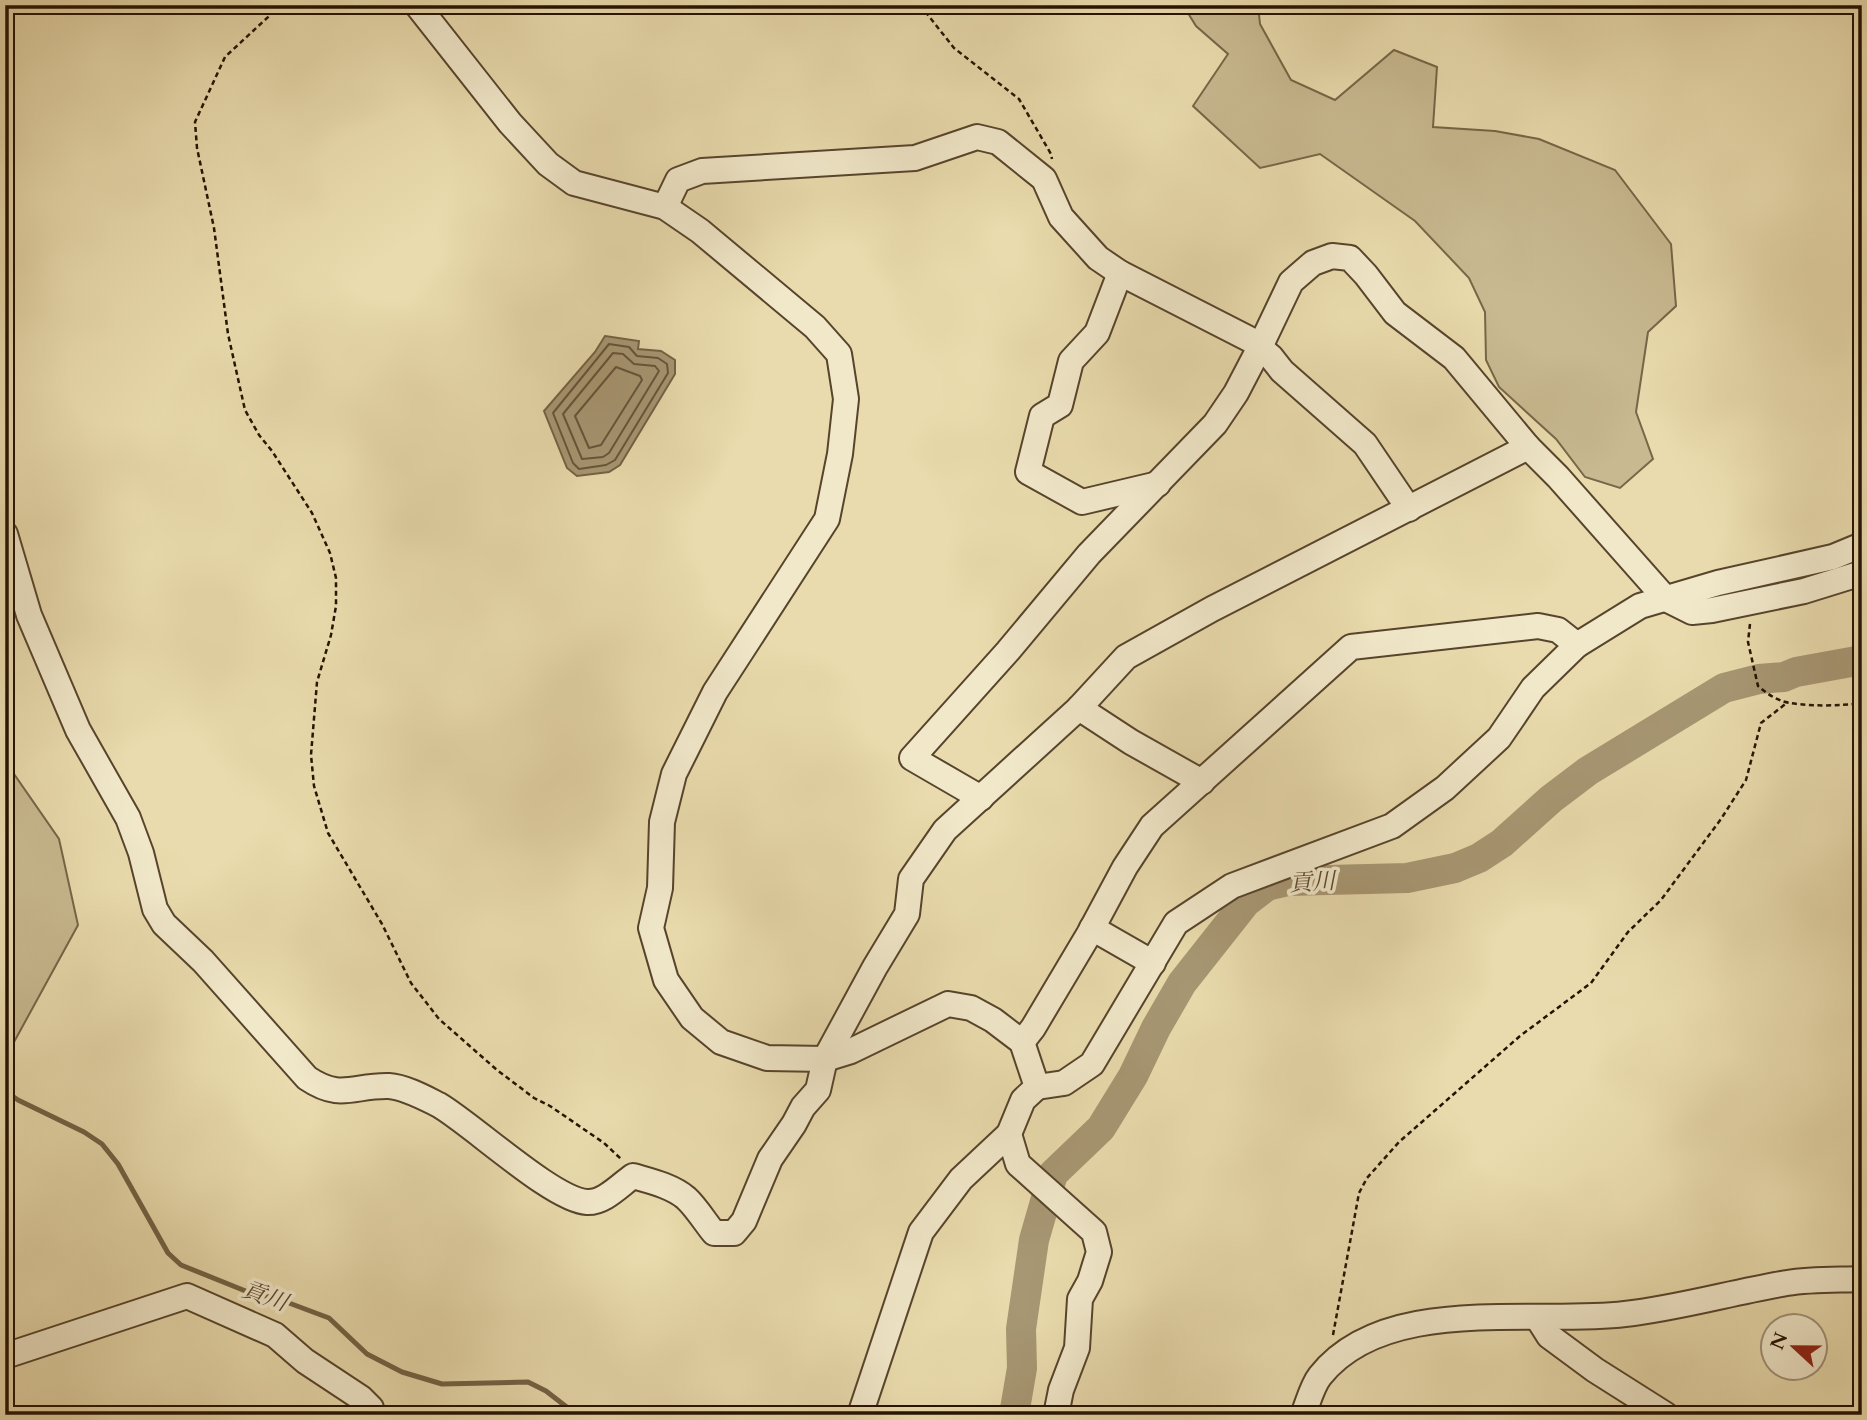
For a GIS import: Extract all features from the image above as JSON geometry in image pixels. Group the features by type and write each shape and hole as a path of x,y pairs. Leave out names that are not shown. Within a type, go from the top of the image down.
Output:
{"street":[{"path":"417,5 510,123 548,164 574,183 665,207 701,231 815,327 839,354 846,399 840,454 827,519 715,692 674,774 662,821 660,888 651,928 666,979 692,1018 720,1042 768,1058 825,1059 863,1046 948,1004 971,1008 993,1020 1021,1042 1037,1087"},
{"path":"665,207 678,180 702,171 915,158 982,138 998,142 1044,179 1062,217 1098,258 1121,274 1260,347 1282,371 1365,444 1409,509"},
{"path":"981,798 912,758 1008,651 1089,554 1215,424 1236,393 1291,282 1313,263 1332,256 1350,258 1395,313 1454,358 1528,447 1667,600 1692,612 1804,591 1862,573"},
{"path":"1121,274 1097,333 1071,360 1060,405 1042,416 1028,472 1082,502 1157,484"},
{"path":"5,534 29,615 78,730 128,818 141,853 155,909 164,924 203,961 307,1078 335,1092 390,1086 411,1092 440,1106 568,1196 587,1202 601,1199 633,1176 678,1192 687,1199 714,1233 734,1233 744,1221 770,1159 803,1107 818,1090 825,1059 907,914 911,879 945,830 1079,708 1126,657 1212,609 1528,447"},
{"path":"860,1415 921,1232 961,1179 1009,1134 1023,1100 1037,1087 1064,1083 1092,1064 1176,923 1232,886 1392,826 1445,788 1499,737 1533,688 1577,645 1640,606 1718,583 1833,557 1862,545"},
{"path":"1021,1042 1033,1028 1125,867 1152,826 1351,647 1538,626 1558,630 1577,645"},
{"path":"1079,708 1131,742 1202,782"},
{"path":"1092,928 1153,963"},
{"path":"1009,1134 1018,1164 1094,1232 1099,1252 1090,1281 1080,1299 1077,1348 1061,1390 1056,1415"},
{"path":"1303,1415 1319,1378 1342,1354 1400,1327 1447,1320 1624,1314 1790,1283 1862,1279"},
{"path":"5,1356 187,1297 275,1335 305,1361 361,1398 371,1408 373,1415"},
{"path":"1537,1317 1549,1336 1595,1370 1666,1415"}],"path":[{"path":"281,5 225,57 195,121 197,148 214,228 228,334 245,410 312,513 330,553 336,578 336,606 331,635 317,682 311,755 314,786 321,810 328,833 382,924 411,983 439,1019 497,1070 534,1098 604,1143 633,1176"},
{"path":"920,5 954,48 1019,99 1051,154 1053,166"},
{"path":"1753,601 1748,642 1758,686 1775,698 1788,702 1827,705 1862,703"},
{"path":"1332,1338 1359,1193 1367,1178 1399,1142 1520,1036 1591,983 1628,932 1661,900 1721,818 1746,780 1761,723 1788,702"}],"shaded area":[{"path":"1183,5 1258,5 1260,24 1291,80 1335,100 1394,50 1437,67 1433,127 1495,131 1539,139 1615,170 1671,244 1676,306 1648,332 1636,412 1653,459 1620,488 1585,477 1556,439 1499,387 1486,360 1485,312 1469,278 1415,221 1320,154 1260,168 1193,106 1228,54 1196,26"},
{"path":"5,761 59,839 78,925 8,1053 5,1051"}],"water":[{"path":"605,336 639,341 638,349 661,351 675,360 675,374 620,465 609,472 577,476 567,468 544,411 595,352"}],"waterway":[{"name":"貢川","path":"1014,1415 1022,1368 1021,1329 1034,1240 1053,1174 1101,1128 1133,1076 1182,983 1246,902 1267,886 1288,881 1407,878 1455,868 1479,858 1502,843 1551,799 1588,771 1724,688 1862,660"},
{"name":"貢川","path":"5,1091 102,1144 118,1164 168,1253 181,1265 253,1294 273,1297 329,1318 367,1354 402,1372 442,1384 528,1382 546,1391 577,1415"}]}
